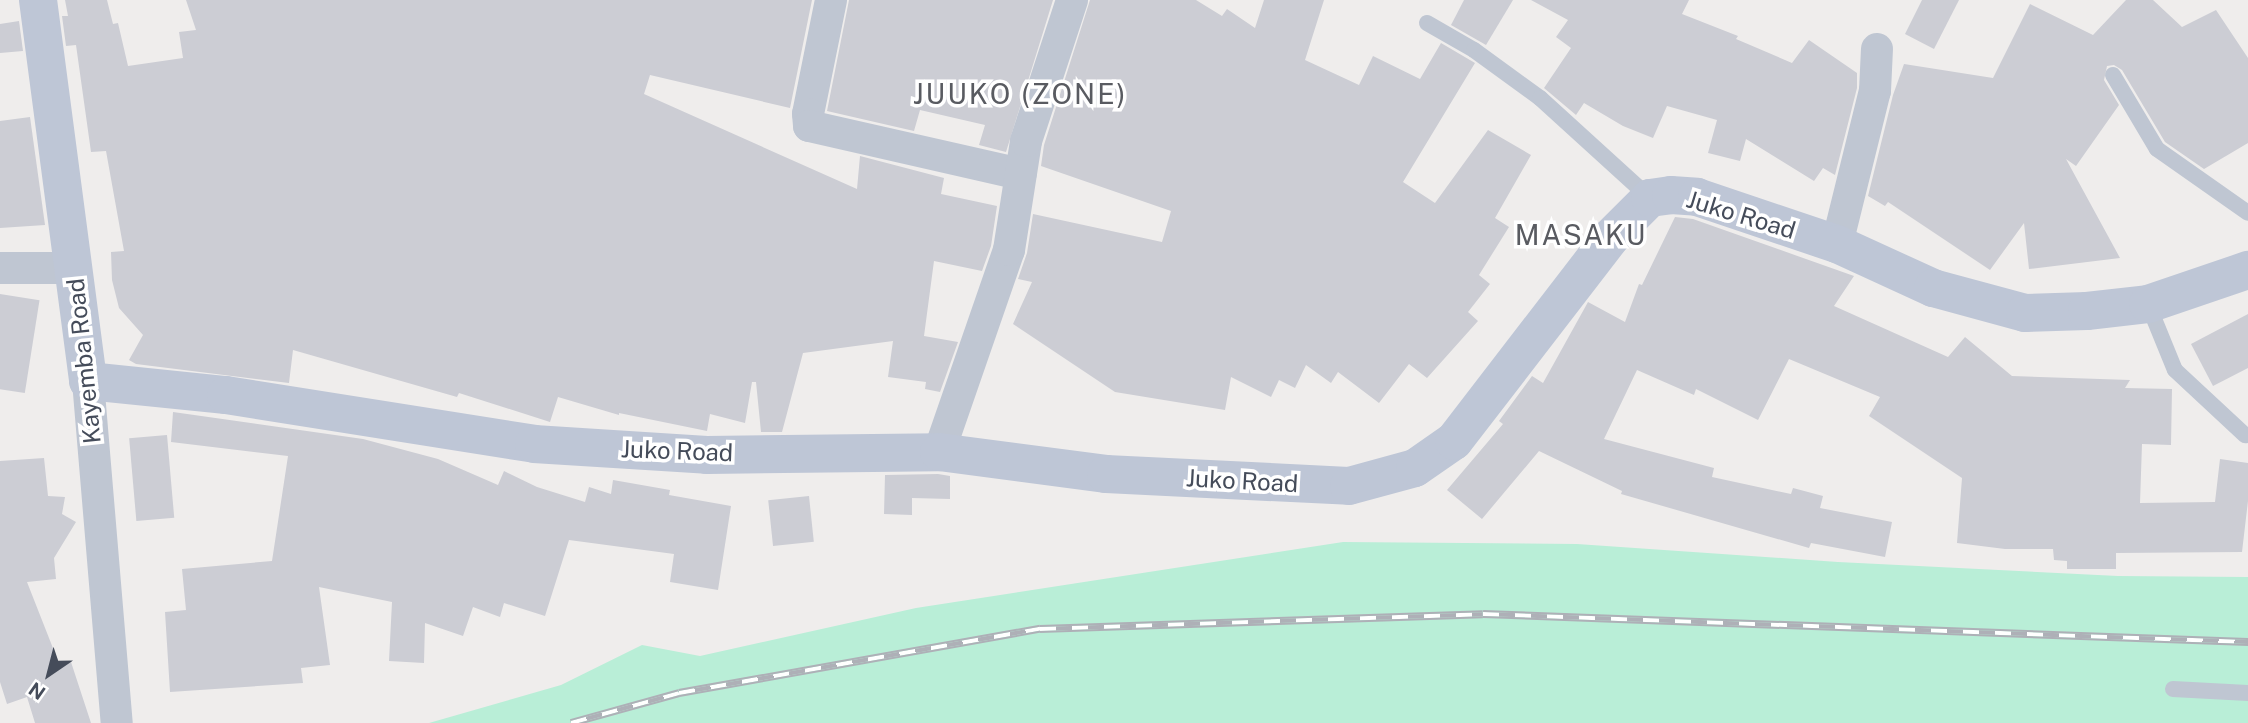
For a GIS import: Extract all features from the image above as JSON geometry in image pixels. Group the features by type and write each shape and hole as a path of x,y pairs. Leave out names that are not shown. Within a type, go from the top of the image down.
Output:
{"street":[{"name":"Kayemba Road","path":"38,0 88,381 117,723"},
{"path":"831,0 808,126 1021,174"},
{"path":"939,452 1009,250 1026,141 1072,0"},
{"path":"1837,244 1875,91 1877,49"},
{"name":"Juko Road","path":"88,381 226,395 534,444 707,455 939,452 1105,474 1349,486 1415,468 1454,442 1611,237 1650,198 1671,195 1697,197 1837,244 1933,288 2025,313 2087,311 2148,304 2248,270"},
{"path":"0,268 75,268"}],"lane":[{"path":"1427,23 1474,50 1540,98 1650,198"},
{"path":"2113,75 2157,149 2248,213"},
{"path":"2148,304 2175,370 2245,435"},
{"path":"2173,689 2248,692"}],"green space":[{"path":"1343,542 1577,544 1838,562 2118,576 2248,577 2248,723 429,723 561,685 642,645 700,656 916,608"}],"building":[{"path":"65,0 107,0 113,24 118,23 128,66 183,58 179,32 196,30 186,0 812,0 790,108 650,75 644,94 857,189 860,156 944,178 941,194 997,206 991,246 982,271 934,261 924,336 958,342 940,392 925,389 926,382 888,377 893,341 803,353 782,432 761,432 756,382 752,382 745,423 710,414 707,431 619,415 558,397 550,422 459,393 457,397 293,350 289,383 136,364 129,360 143,335 119,308 112,280 111,252 124,251 106,151 91,152 76,45 66,46 62,16 68,16"},
{"path":"849,0 1053,0 1006,152 979,145 985,125 920,110 914,131 827,111"},
{"path":"1090,0 1196,0 1222,16 1227,9 1255,28 1264,0 1324,0 1305,60 1359,85 1373,56 1420,79 1441,43 1475,63 1403,182 1435,203 1488,130 1531,155 1495,218 1509,227 1479,275 1490,284 1468,312 1478,321 1427,378 1409,364 1379,403 1338,372 1331,383 1306,365 1295,388 1279,380 1271,397 1231,377 1225,410 1115,392 1013,324 1032,282 1018,279 1027,253 1033,214 1162,242 1171,211 1041,166 1044,145"},
{"path":"1464,0 1513,0 1486,45 1451,25"},
{"path":"1531,0 1689,0 1682,14 1738,36 1736,39 1792,63 1809,40 1857,73 1857,88 1835,175 1823,168 1814,181 1746,139 1740,161 1708,153 1717,120 1667,106 1653,138 1623,126 1584,103 1576,115 1544,88 1571,48 1556,37 1568,20"},
{"path":"1922,0 1959,0 1934,49 1905,34"},
{"path":"2126,0 2153,0 2182,27 2216,10 2248,58 2248,143 2204,169 2165,142 2122,70 2114,65 2107,66 2104,80 2119,105 2076,166 2066,159 2120,258 2029,269 2024,223 1990,270 1888,202 1885,206 1868,196 1893,95 1904,64 1993,78 2030,4 2093,35"},
{"path":"19,21 23,51 0,53 0,24"},
{"path":"30,117 45,225 0,228 0,121"},
{"path":"1675,217 1693,219 1854,276 1834,306 1948,357 1965,337 2012,376 2130,380 2125,388 2172,389 2171,445 2142,444 2140,503 2215,502 2220,459 2248,463 2248,501 2242,552 2116,553 2116,569 2067,569 2067,561 2054,560 2053,549 2005,549 1957,543 1962,478 1869,416 1880,397 1789,359 1758,420 1696,389 1694,395 1637,370 1604,439 1714,468 1712,477 1791,494 1793,488 1823,496 1820,508 1892,522 1885,557 1811,543 1809,548 1621,494 1622,491 1539,451 1482,519 1447,490 1503,424 1499,421 1532,376 1543,383 1588,302 1625,322 1639,284 1642,285"},
{"path":"0,294 40,300 25,393 0,389"},
{"path":"2248,314 2248,368 2213,386 2191,344"},
{"path":"173,412 363,439 438,459 498,485 504,471 537,487 585,502 589,487 611,494 613,480 670,490 669,495 731,506 718,590 670,582 674,554 569,540 545,616 504,603 500,617 473,607 463,636 425,623 424,663 389,661 392,602 319,587 330,665 301,668 303,683 170,692 165,612 186,610 182,569 272,561 288,456 171,442"},
{"path":"167,435 174,518 136,521 129,438"},
{"path":"44,458 48,496 65,497 62,514 76,522 54,558 56,579 27,582 60,666 71,662 91,723 35,723 27,697 7,704 0,682 0,461"},
{"path":"885,475 950,476 950,499 912,498 912,515 884,514"},
{"path":"809,496 814,542 773,546 768,500"}],"railway":[{"path":"571,723 679,693 1040,629 1483,614 2248,642"}],"district":[{"name":"JUUKO (ZONE)","path":"1020,94"},
{"name":"MASAKU","path":"1581,235"}]}
